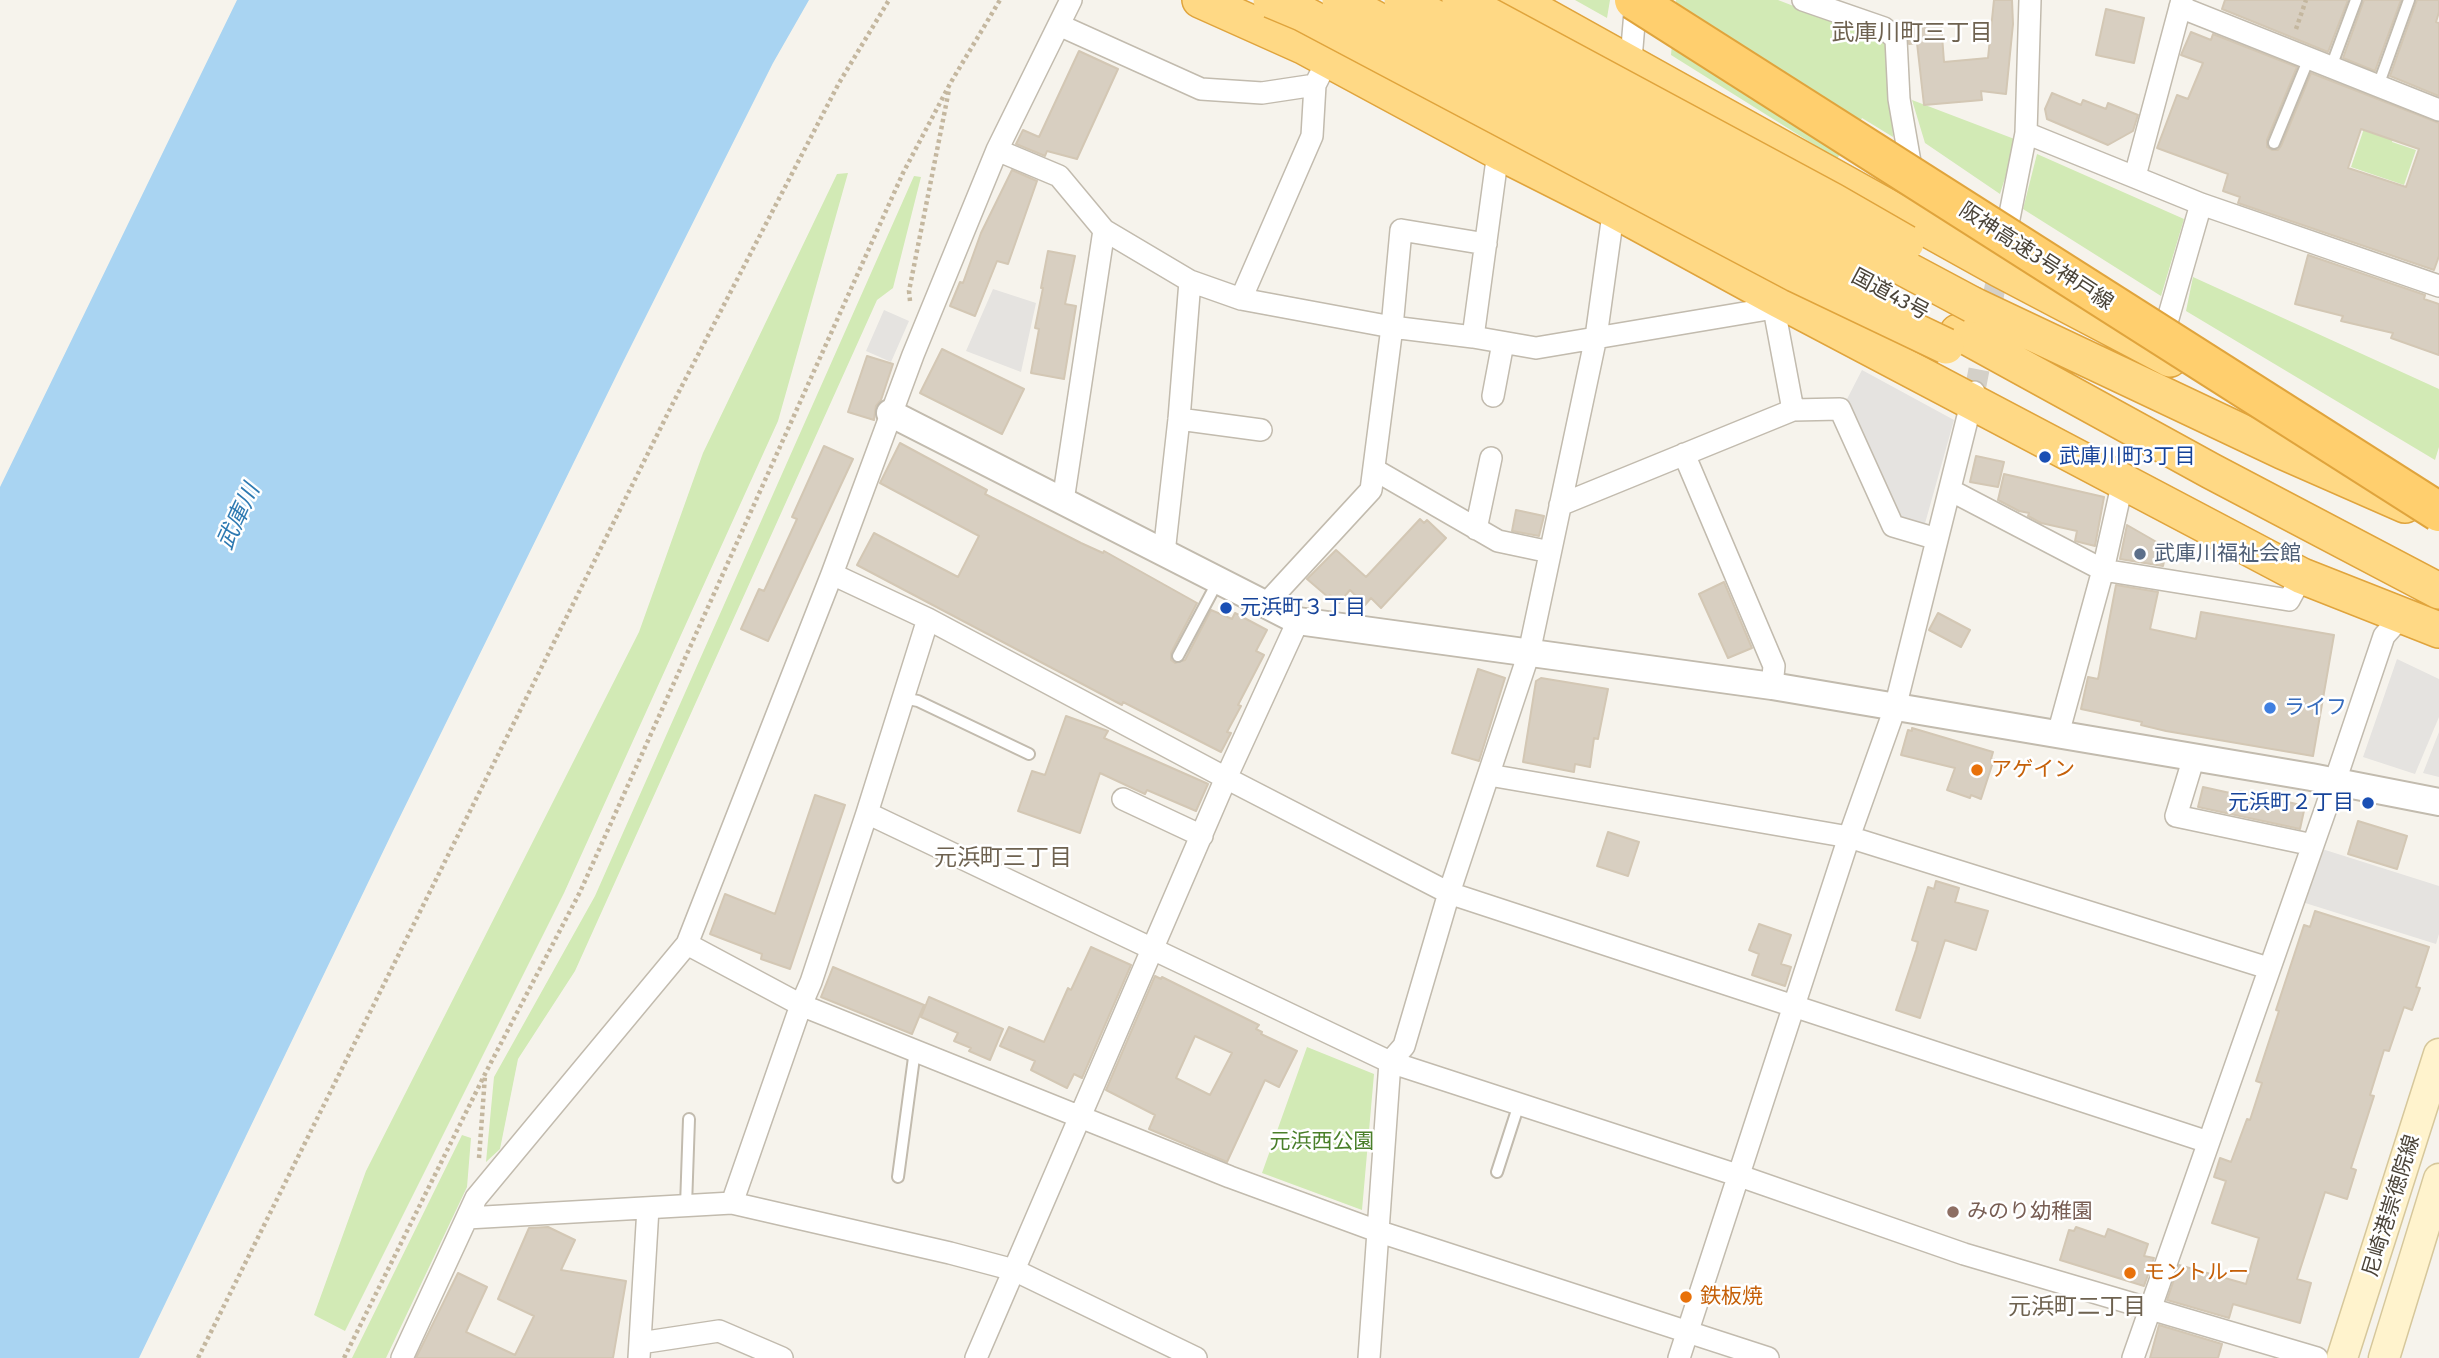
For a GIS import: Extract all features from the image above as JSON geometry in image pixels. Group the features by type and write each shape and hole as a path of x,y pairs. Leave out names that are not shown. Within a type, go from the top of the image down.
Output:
{"highway":[{"path":"1200,0 1322,72 1503,154 1614,210 1777,299 1974,396 2123,481 2302,576 2439,630"},
{"path":"1271,0 1302,13 1794,274 1976,302 2158,353 2438,501"},
{"name":"国道43号","path":"1340,0 1976,302 2116,419 2439,592"},
{"name":"国道43号","path":"1402,0 1976,302 2129,379 2282,451 2438,501"},
{"path":"1460,0 1833,201 1976,302"},
{"path":"1516,0 1921,225 1976,302"},
{"name":"阪神高速3号神戸線","path":"1635,0 2438,501"},
{"name":"阪神高速3号神戸線","path":"1643,0 2171,339 2438,501"}],"main road":[{"name":"尼崎港崇徳院線","path":"2342,1358 2354,1328 2439,1054"},
{"name":"尼崎港崇徳院線","path":"2384,1358 2439,1179"}],"street":[{"path":"402,1358 477,1198 687,944 832,574 890,413 997,150 1071,0"},
{"path":"1369,1358 1390,1062 1404,1046 1449,892 1529,653 1596,337 1614,210 1635,0"},
{"path":"1803,0 1884,28 1896,39 1899,99 1921,225"},
{"path":"1976,302 2026,133 2030,0"},
{"path":"2135,176 2181,4 2439,110"},
{"path":"1059,25 1201,89 1262,93 1322,72 1312,136 1241,299"},
{"path":"2026,133 2201,204 2439,286"},
{"path":"997,150 1059,176 1104,230 1189,281 1241,299 1392,327 1536,348 1762,310 1777,299"},
{"path":"1474,337 1496,167 1503,154"},
{"path":"2158,353 2201,204"},
{"path":"1063,501 1104,230"},
{"path":"1265,605 1371,489 1392,327 1401,230 1486,244"},
{"path":"1164,553 1179,419 1189,281"},
{"path":"1777,299 1775,314 1793,410"},
{"path":"1493,396 1503,342"},
{"path":"1679,1358 1849,837 1895,708 1974,396"},
{"path":"1560,505 1793,410 1840,409 1893,526 1937,539"},
{"path":"890,413 1297,621 1772,686 2334,781 2439,802"},
{"path":"1179,419 1261,430"},
{"path":"1684,454 1774,666 1772,686"},
{"path":"1476,529 1491,458"},
{"path":"1374,470 1498,541 1550,552"},
{"path":"2058,734 2103,570 2123,481"},
{"path":"1950,489 2103,570 2288,600 2302,576"},
{"path":"832,574 928,619 1226,778 1449,892 2208,1142"},
{"path":"2133,1358 2384,636 2402,616"},
{"path":"732,1203 811,982 928,619"},
{"path":"976,1358 1226,778 1297,621"},
{"path":"2194,757 2176,816 2313,845"},
{"path":"1489,775 1849,837 2268,968"},
{"path":"1123,799 1202,836"},
{"path":"867,813 1390,1062 1740,1176 1964,1254 2317,1358"},
{"path":"687,944 801,1005 1230,1177 1377,1231 1768,1358"},
{"path":"467,1218 732,1203 1014,1270 1196,1358"},
{"path":"648,1208 639,1351 719,1331 782,1358"}],"lane":[{"path":"2331,67 2356,0"},
{"path":"2378,86 2409,0"},
{"path":"2274,143 2309,58"},
{"path":"1178,656 1218,581"},
{"path":"903,698 918,701 1029,754"},
{"path":"898,1177 915,1050"},
{"path":"1497,1172 1519,1104"},
{"path":"686,1206 690,1119"}],"path":[{"path":"198,1358 672,405 839,83 889,0"},
{"path":"344,1358 486,1072 580,892 903,173 951,82 1000,0"},
{"path":"2288,50 2306,0"},
{"path":"910,304 909,291 951,82"},
{"path":"477,1198 486,1072"}],"green space":[{"path":"1575,0 1610,0 1607,18"},
{"path":"1676,0 1778,0 1890,43 1893,137 1862,118 1837,159 1671,55"},
{"path":"2374,99 2403,109 2392,142 2416,150 2404,185 2351,167"},
{"path":"1912,100 2017,140 2000,194 1925,143"},
{"path":"2037,154 2184,219 2161,296 2023,209"},
{"path":"848,173 778,421 564,893 345,1331 314,1315 366,1171 639,632 703,453 837,174"},
{"path":"914,176 921,177 893,288 877,300 575,971 518,1059 500,1149 486,1162 494,1077 595,896"},
{"path":"2193,277 2439,389 2439,447 2435,460 2186,311"},
{"name":"元浜西公園","path":"1307,1047 1374,1074 1362,1210 1262,1173"},
{"path":"462,1135 471,1138 467,1187 386,1358 352,1358"}],"shaded area":[{"path":"993,289 1036,303 1021,372 966,351"},
{"path":"884,310 909,321 891,362 866,351"},
{"path":"1862,370 1954,420 1924,527 1895,519 1846,401"},
{"path":"2397,659 2439,679 2439,717 2415,774 2363,757"},
{"path":"2439,732 2439,777 2423,773"},
{"path":"2319,848 2439,886 2439,934 2436,944 2302,902"}],"water":[{"name":"武庫川","path":"237,0 809,0 773,63 624,360 139,1358 0,1358 0,487"}],"building":[{"path":"1994,0 2012,0 2013,24 2006,94 1981,91 1982,100 1924,105 1917,43 1909,44 1907,24 1941,22 1944,62 1988,58"},
{"path":"2225,0 2348,0 2328,52 2222,9"},
{"path":"2364,0 2401,0 2375,71 2343,58"},
{"path":"2417,0 2439,0 2436,22 2439,23 2439,96 2390,76"},
{"path":"2106,9 2144,18 2134,63 2096,55"},
{"path":"2191,32 2211,40 2213,34 2297,67 2267,140 2267,147 2272,150 2278,150 2281,146 2311,73 2439,123 2439,256 2434,270 2238,203 2240,197 2223,191 2228,174 2157,148 2177,95 2188,99 2203,63 2181,55","holes":["2361,129 2419,149 2406,187 2348,168"]},
{"path":"1079,51 1118,69 1077,159 1047,151 1045,156 1016,144 1023,130 1039,137"},
{"path":"2052,93 2081,105 2083,100 2106,109 2108,103 2138,115 2133,131 2108,145 2047,119 2045,109"},
{"path":"1012,170 1037,181 1008,264 997,261 975,316 950,306 960,282 963,283 981,233"},
{"path":"1048,251 1075,256 1065,304 1076,306 1064,379 1031,373 1039,329 1035,328"},
{"path":"2308,255 2425,295 2424,299 2439,304 2439,355 2391,338 2393,333 2341,321 2343,316 2295,304"},
{"path":"942,349 1024,389 1002,434 920,393"},
{"path":"867,356 893,364 881,400 876,406 874,420 848,412"},
{"path":"900,443 987,490 985,494 1081,543 1103,553 1104,551 1197,603 1171,653 1171,660 1175,663 1185,660 1211,610 1232,619 1235,613 1267,630 1256,651 1264,655 1238,705 1241,706 1227,732 1231,733 1221,752 1123,702 1122,705 857,565 874,533 958,577 979,536 880,483"},
{"path":"824,446 853,459 768,641 741,629 759,589 764,591 797,519 792,517"},
{"path":"1976,456 2004,462 1998,487 1970,482"},
{"path":"2004,474 2104,497 2095,546 2075,541 2077,531 2041,523 2028,516 2029,513 1998,500"},
{"path":"1516,510 1544,516 1539,536 1512,531"},
{"path":"1420,519 1424,523 1427,520 1446,538 1381,608 1371,598 1365,605 1350,590 1339,603 1307,579 1336,550 1366,577"},
{"name":"武庫川福祉会館","path":"2127,525 2167,548 2163,566 2120,559"},
{"path":"1724,582 1752,648 1728,658 1699,594"},
{"path":"2116,585 2158,592 2150,629 2196,639 2201,612 2334,635 2313,756 2166,731 2141,725 2142,722 2081,709 2088,677 2098,679"},
{"path":"1938,613 1970,630 1961,647 1929,630"},
{"path":"1478,669 1505,678 1479,761 1452,753"},
{"path":"1541,678 1608,689 1598,739 1594,738 1590,767 1575,764 1574,772 1523,762 1536,681"},
{"path":"1066,716 1108,731 1104,738 1208,784 1196,811 1147,790 1145,794 1100,773 1080,833 1018,811 1032,771 1045,775"},
{"path":"1912,728 1993,752 1991,759 1994,759 1981,799 1947,790 1955,768 1901,755 1908,730 1912,731"},
{"path":"2203,787 2239,795 2240,791 2305,806 2300,829 2198,807"},
{"path":"815,795 845,805 790,969 761,959 762,954 710,934 725,894 775,914"},
{"path":"2358,821 2407,836 2397,869 2348,854"},
{"path":"1608,832 1639,842 1628,876 1597,866"},
{"path":"1936,881 1959,888 1955,902 1988,911 1976,950 1945,940 1920,1018 1896,1010 1916,950 1918,942 1912,940 1928,887 1934,889"},
{"path":"2315,911 2429,947 2416,987 2420,988 2412,1010 2404,1007 2389,1051 2384,1050 2370,1095 2374,1096 2351,1168 2356,1170 2347,1199 2325,1192 2297,1279 2311,1283 2300,1323 2233,1304 2229,1318 2167,1300 2179,1265 2246,1284 2259,1238 2212,1223 2226,1181 2214,1177 2220,1158 2231,1162 2247,1119 2250,1120 2262,1083 2256,1081 2279,1011 2276,1010 2304,925 2310,927"},
{"path":"1759,924 1791,935 1781,964 1791,967 1785,986 1752,975 1759,954 1749,950"},
{"path":"1091,947 1131,965 1082,1078 1074,1074 1067,1088 1031,1070 1035,1061 1000,1046 1009,1027 1044,1042 1068,988 1071,990"},
{"path":"833,967 924,1005 912,1034 821,997"},
{"path":"1155,976 1259,1025 1256,1029 1262,1032 1261,1034 1297,1051 1279,1087 1265,1080 1227,1162 1149,1129 1155,1115 1106,1090","holes":["1195,1036 1232,1053 1210,1095 1176,1078"]},
{"path":"929,997 1003,1029 990,1060 954,1041 958,1033 921,1017"},
{"path":"548,1227 575,1240 561,1270 626,1281 613,1358 416,1358 458,1273 487,1287 466,1332 515,1355 534,1316 498,1299 529,1228"},
{"path":"2076,1227 2105,1237 2108,1229 2148,1244 2144,1256 2154,1258 2144,1286 2060,1260 2069,1230 2074,1231"},
{"path":"2159,1325 2222,1344 2218,1358 2150,1358"}],"tunnel":[{"path":"1975,390 1997,277"}],"place":[{"name":"武庫川町3丁目","path":"2045,457"},
{"name":"武庫川福祉会館","path":"2140,554"},
{"name":"元浜町３丁目","path":"1226,608"},
{"name":"ライフ","path":"2270,708"},
{"name":"アゲイン","path":"1977,770"},
{"name":"元浜町２丁目","path":"2368,803"},
{"name":"みのり幼稚園","path":"1953,1212"},
{"name":"モントルー","path":"2130,1273"},
{"name":"鉄板焼","path":"1686,1297"}],"district":[{"name":"武庫川町三丁目","path":"1912,34"},
{"name":"元浜町三丁目","path":"1003,859"},
{"name":"元浜町二丁目","path":"2077,1308"}]}
